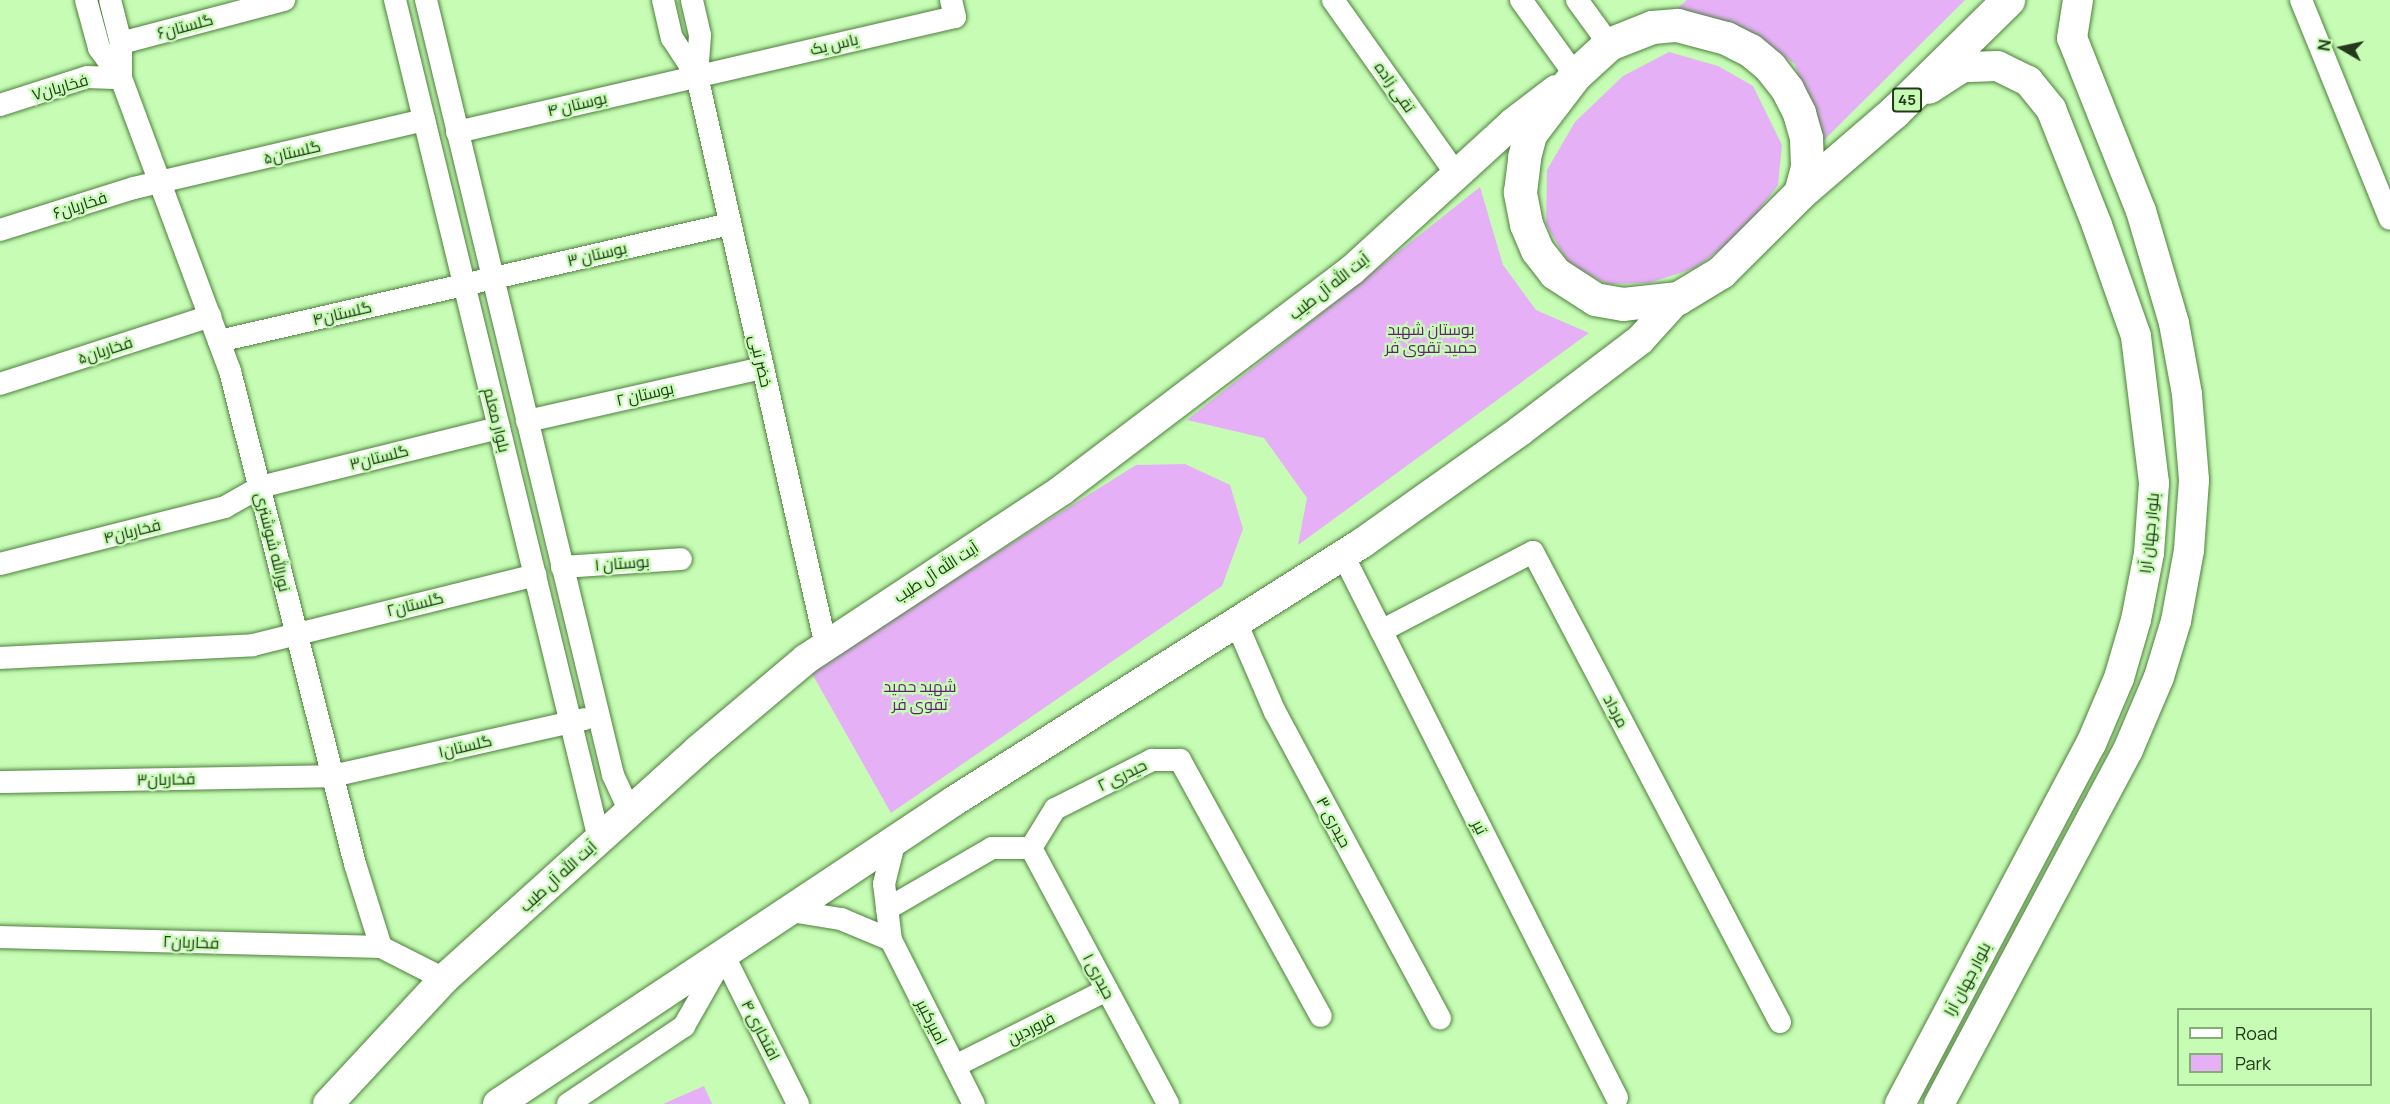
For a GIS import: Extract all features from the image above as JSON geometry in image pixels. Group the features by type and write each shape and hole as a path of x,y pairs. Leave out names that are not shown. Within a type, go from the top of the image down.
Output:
{"highway":[{"path":"1609,44 1652,27 1677,25 1726,38 1750,50 1770,67 1787,89 1799,113 1806,138 1807,167 1800,193 1721,272 1678,298 1623,304 1595,299 1555,273 1537,250 1526,224 1520,192 1524,157 1530,134 1575,75 1609,44 1664,0"},
{"name":"45","path":"1800,193 1894,112 2008,0"}],"main road":[{"name":"بلوار جهان آرا","path":"1939,1104 2128,750 2159,677 2176,621 2188,550 2194,480 2187,394 2174,323 2141,211 2072,38 2078,0"},
{"name":"بلوار جهان آرا","path":"1894,112 1963,67 1997,66 2028,81 2051,109 2097,225 2136,336 2154,483 2149,553 2136,620 2120,678 2091,744 1900,1104"},
{"name":"آیت الله آل طیب","path":"330,1102 444,979 706,744 806,659 1062,490 1352,270 1513,123 1575,75"},
{"path":"498,1104 895,840 1342,555 1520,431 1631,347 1678,298"}],"street":[{"name":"نورالله شوشتری","path":"86,0 99,48 121,78 230,371 355,864 381,947"},
{"name":"نورالله شوشتری","path":"110,0 121,43 121,78"},
{"name":"گلستان۶","path":"121,43 284,0"},
{"name":"بلوار معلم","path":"395,0 599,839"},
{"name":"بلوار معلم","path":"426,0 598,716 613,775 630,812"},
{"name":"خضر نبی","path":"663,0 672,38 697,76"},
{"name":"خضر نبی","path":"692,0 700,35 697,76 826,646"},
{"name":"یاس یک","path":"697,76 955,17 951,0"},
{"name":"تقی زاده","path":"1333,0 1457,175"},
{"path":"1521,0 1575,75"},
{"path":"1577,0 1609,44"},
{"path":"2307,3 2390,219"},
{"name":"بوستان ۴","path":"457,132 697,76"},
{"name":"فخاریان۷","path":"0,105 87,77 121,78"},
{"name":"گلستان۵","path":"160,183 424,120"},
{"name":"فخاریان۶","path":"0,230 134,188 160,183"},
{"name":"بوستان ۳","path":"464,285 730,224"},
{"name":"گلستان۴","path":"219,341 464,285"},
{"name":"فخاریان۵","path":"0,384 210,316"},
{"name":"بوستان ۲","path":"527,421 763,368"},
{"name":"گلستان۳","path":"260,487 499,428"},
{"name":"فخاریان۴","path":"0,564 225,507 260,487"},
{"name":"مرداد","path":"1381,631 1533,552 1780,1022"},
{"name":"تیر","path":"1342,555 1617,1098"},
{"name":"بوستان ۱","path":"562,567 681,559"},
{"name":"گلستان۲","path":"0,658 254,645 534,575"},
{"name":"حیدری ۳","path":"1236,622 1275,712 1440,1018"},
{"name":"گلستان۱","path":"332,776 598,716"},
{"name":"حیدری ۲","path":"1031,848 1055,809 1152,760 1180,760 1321,1016"},
{"name":"فخاریان۳","path":"0,782 332,776"},
{"name":"امیرکبیر","path":"895,840 884,884 891,940 974,1104"},
{"path":"887,909 992,848 1031,848"},
{"name":"حیدری ۱","path":"1031,848 1168,1104"},
{"path":"791,911 841,919 891,940"},
{"name":"فخاریان۲","path":"0,937 381,947"},
{"path":"381,947 444,979"},
{"path":"568,1104 684,1026 723,956"},
{"name":"افتخاری ۴","path":"723,956 798,1104"},
{"name":"فروردین","path":"955,1066 1107,990"}],"green space":[{"path":"1687,0 1965,0 1818,146 1795,64 1742,29 1674,11"},
{"path":"1669,52 1718,66 1753,86 1782,145 1778,185 1742,233 1695,268 1649,283 1607,284 1569,264 1546,224 1547,170 1575,122 1623,76"},
{"name":"بوستان شهید حمید تقوی فر","path":"1480,187 1503,265 1536,310 1589,333 1298,545 1307,498 1264,438 1187,420"},
{"name":"شهید حمید تقوی فر","path":"1185,464 1230,485 1243,529 1222,586 891,813 810,670 1136,465"},
{"path":"704,1086 712,1104 663,1104"}]}
